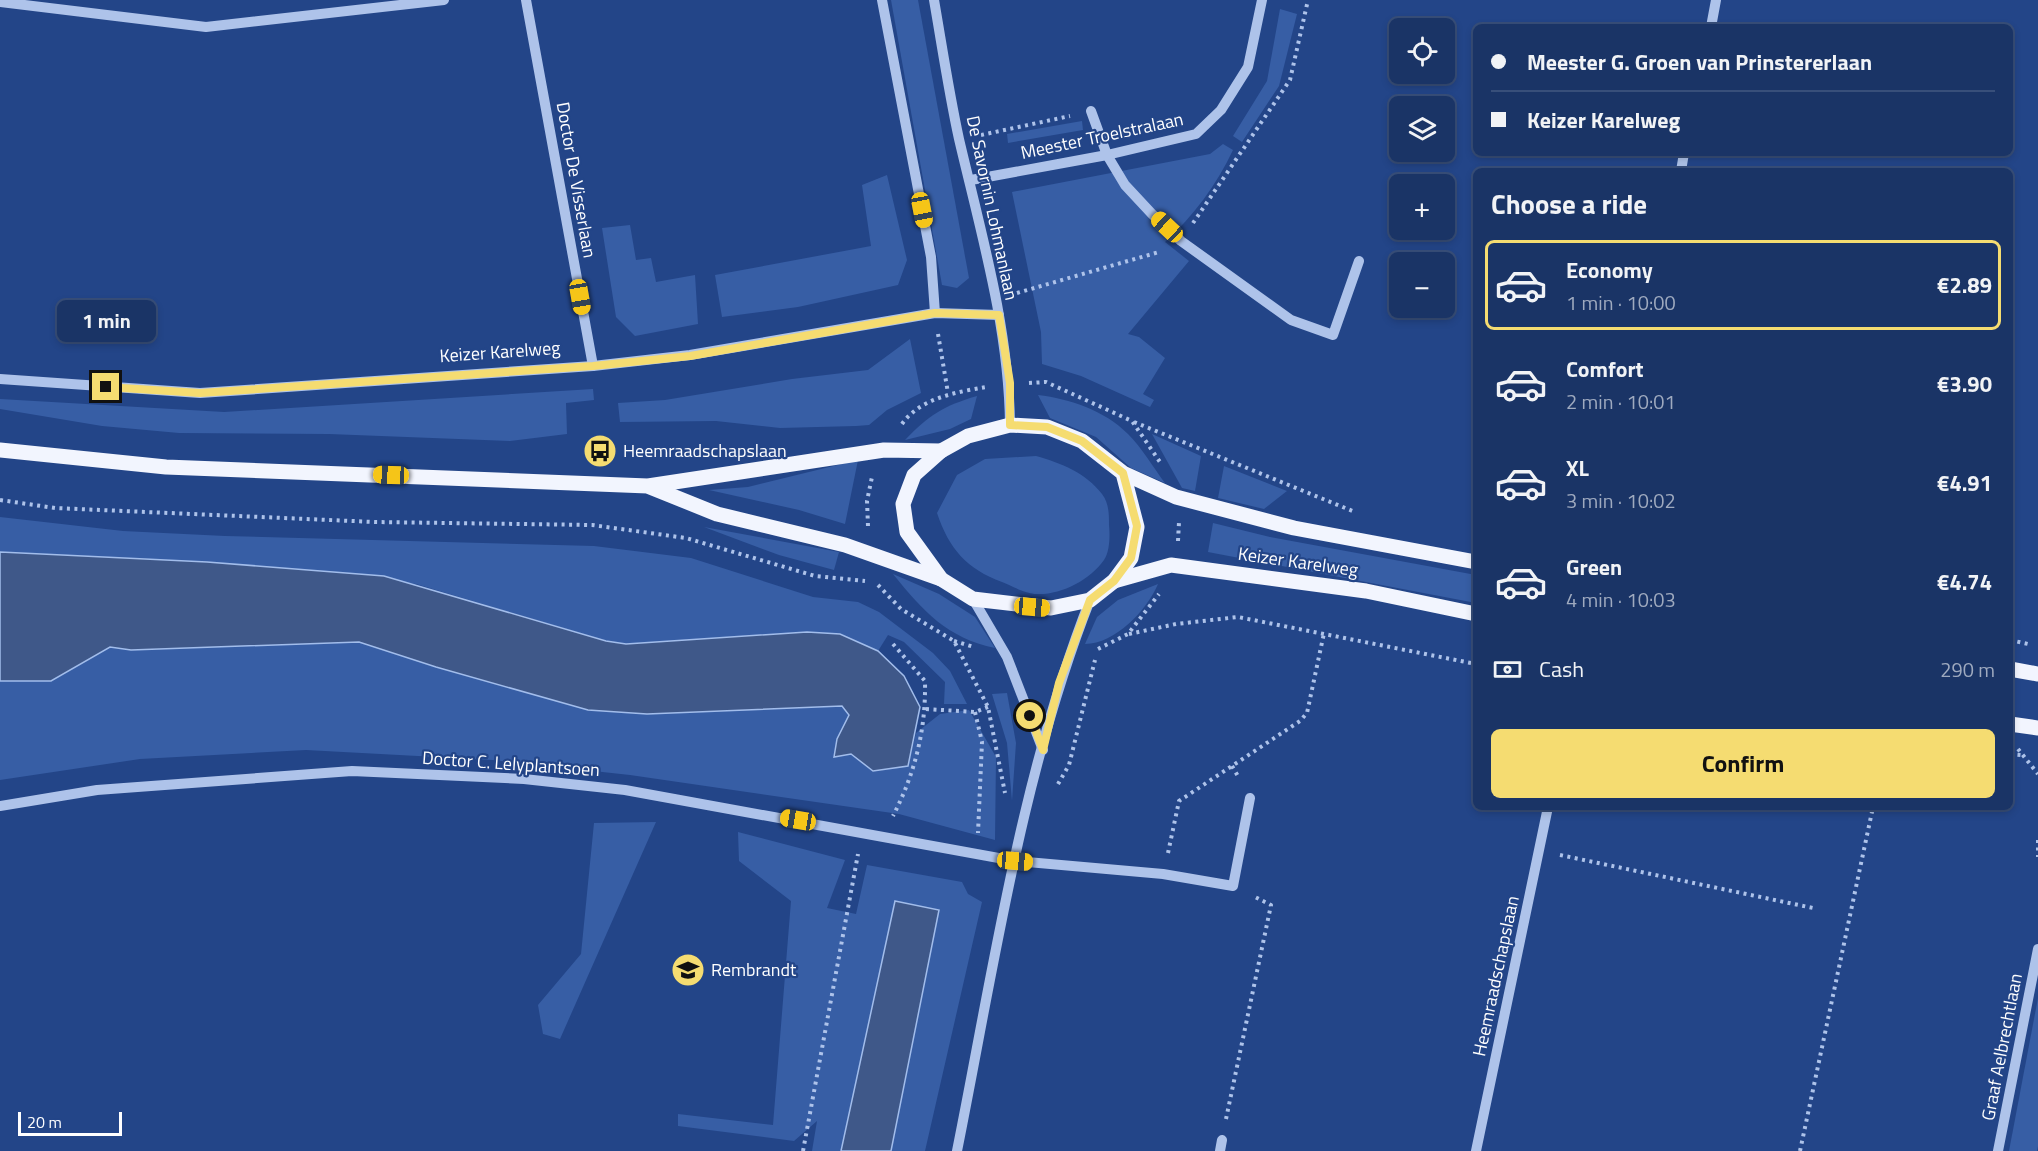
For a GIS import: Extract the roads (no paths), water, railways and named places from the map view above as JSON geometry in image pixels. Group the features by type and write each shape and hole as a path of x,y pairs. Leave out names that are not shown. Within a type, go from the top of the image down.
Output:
{"main road":[{"path":"648,486 717,514 845,545 941,579 973,599 1051,608 1090,600 1114,581 1131,558 1137,526 1123,473 1082,441 1047,427 1010,425 968,436 941,452 914,476 903,504 907,532 941,579"},
{"path":"0,450 166,467 648,486 875,451 941,452"},
{"name":"Keizer Karelweg","path":"1123,473 1176,497 1294,528 1473,561"},
{"name":"Keizer Karelweg","path":"1114,581 1171,565 1366,591 1473,613"},
{"path":"2013,670 2038,674"},
{"path":"2013,724 2038,728"}],"street":[{"path":"0,2 206,27 444,0"},
{"name":"Doctor De Visserlaan","path":"526,0 593,366"},
{"path":"882,0 931,257 935,313"},
{"name":"De Savornin Lohmanlaan","path":"934,0 960,139 996,298 1010,383 1010,425"},
{"name":"Meester Troelstralaan","path":"970,180 1107,154 1196,134 1221,110 1248,67 1262,0"},
{"path":"1712,24 1716,0"},
{"path":"1091,111 1107,154 1125,185 1181,241 1291,320 1334,335 1359,261"},
{"name":"Keizer Karelweg","path":"0,379 200,393 593,366 690,356 935,313 999,315"},
{"path":"973,599 1007,657 1043,750"},
{"path":"957,1151 1015,861 1059,683 1090,600"},
{"name":"Doctor C. Lelyplantsoen","path":"0,806 97,790 352,771 524,779 625,790 862,831 1015,861 1163,873 1233,886 1250,798"},
{"name":"Heemraadschapslaan","path":"1476,1151 1547,810"},
{"name":"Graaf Aelbrechtlaan","path":"1998,1151 2038,949"}],"place":[{"name":"Heemraadschapslaan","path":"600,451"},
{"name":"Rembrandt","path":"688,970"}]}
